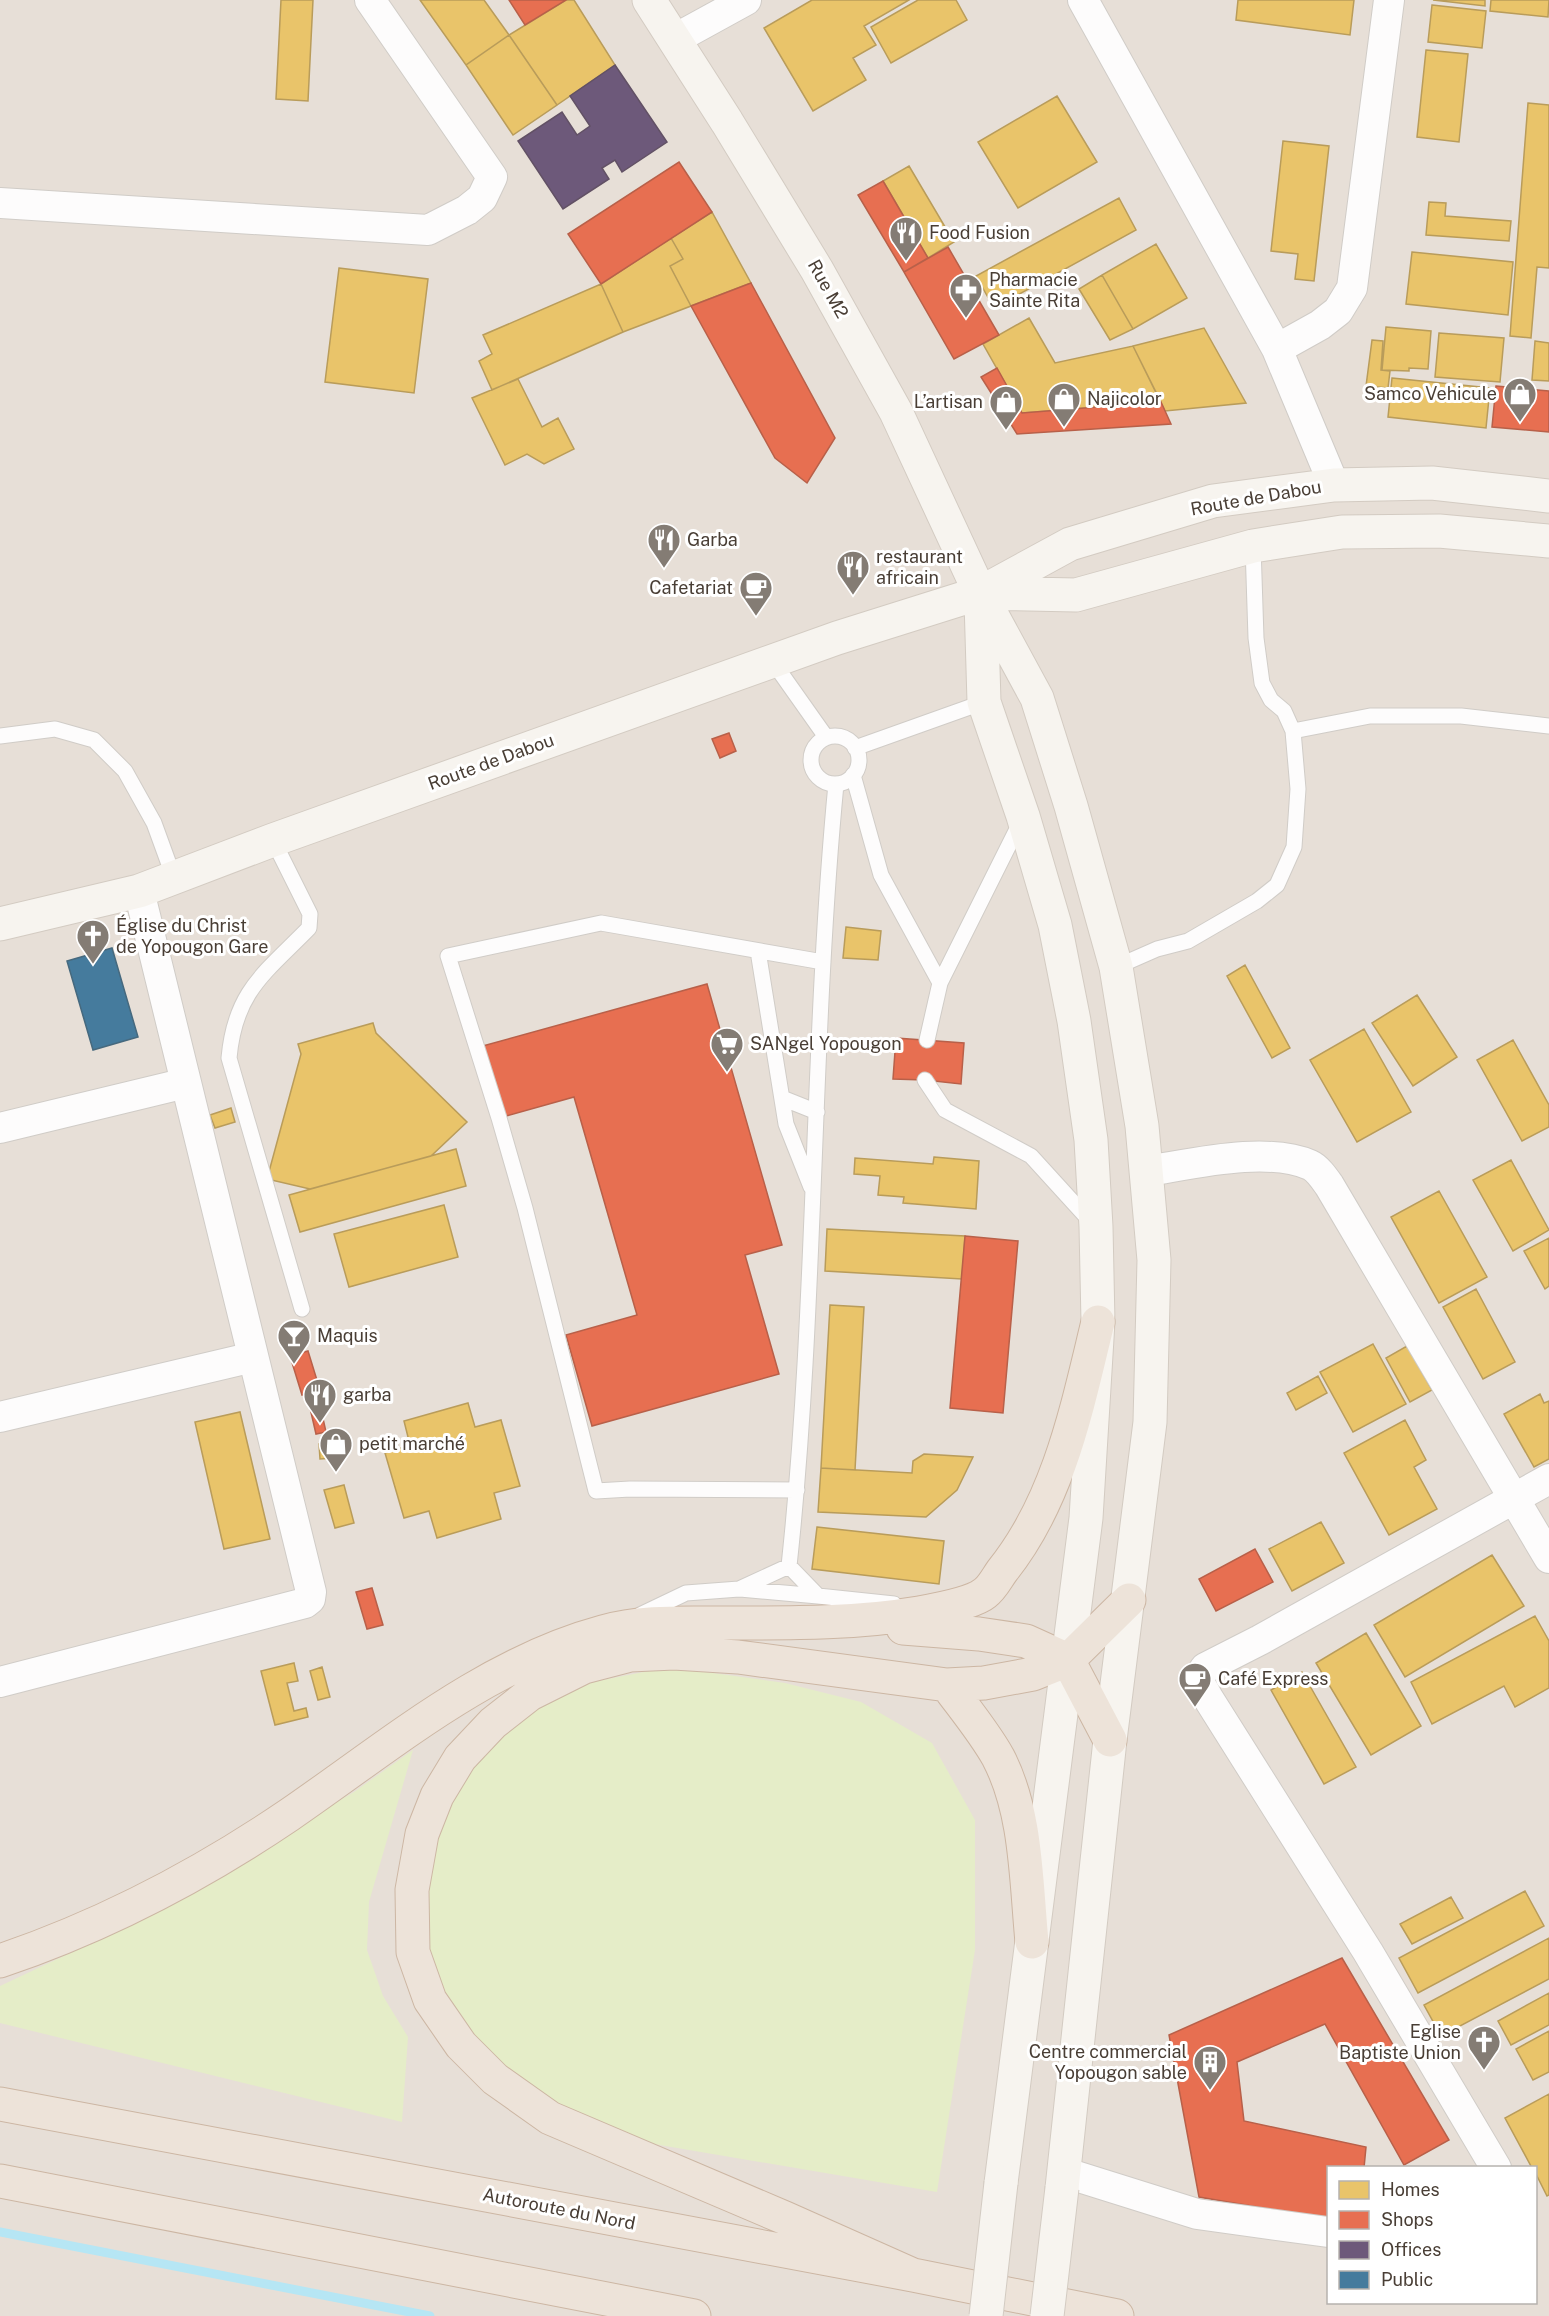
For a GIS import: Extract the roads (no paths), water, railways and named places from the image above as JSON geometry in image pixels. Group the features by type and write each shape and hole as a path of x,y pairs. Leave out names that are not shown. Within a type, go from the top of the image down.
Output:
{"highway":[{"path":"0,1961 90,1926 191,1877 285,1818 476,1686 561,1645 607,1630 654,1623 827,1609 895,1617 942,1609 984,1594 1017,1552 1052,1485 1072,1428 1098,1322"},
{"path":"913,2275 549,2118 495,2079 461,2045 430,2000 413,1952 412,1890 426,1824 437,1796 460,1758 493,1724 530,1694 584,1668 630,1655 674,1653 738,1657 947,1685 984,1683 1033,1674 1068,1660 1129,1600"},
{"path":"827,1609 1026,1641 1068,1660 1110,1740"},
{"path":"947,1685 998,1757 1014,1798 1023,1853 1032,1942"},
{"name":"Autoroute du Nord","path":"0,2104 913,2275 1117,2316"},
{"path":"0,2181 694,2316"}],"main road":[{"name":"Rue M2","path":"649,0 817,270 896,412 980,593 1037,698 1071,806 1116,967 1142,1126 1154,1260 1150,1422 1110,1740 1047,2316"},
{"name":"Route de Dabou","path":"0,924 139,891 273,840 837,639 980,593 1070,544 1213,501 1334,485 1432,483 1549,496"},
{"name":"Route de Dabou","path":"980,593 1076,595 1253,546 1342,532 1439,531 1549,541"},
{"path":"980,593 984,702 1023,816 1055,926 1074,1021 1091,1140 1098,1322 1086,1518 986,2316"}],"street":[{"path":"0,203 428,230 467,210 482,198 492,177 370,0"},
{"path":"675,39 746,0"},
{"path":"1083,0 1277,349 1334,485"},
{"path":"1277,349 1320,325 1338,311 1352,288 1389,0"},
{"path":"0,1682 305,1603 310,1599 312,1592 139,891"},
{"path":"0,1128 186,1083"},
{"path":"1147,1171 1225,1159 1282,1157 1312,1166 1329,1185 1549,1558"},
{"path":"0,1417 253,1357"},
{"path":"1495,2166 1368,1952 1208,1698 1200,1684 1200,1677 1205,1668 1549,1479"},
{"path":"1062,2180 1197,2214 1327,2232"}],"lane":[{"path":"1116,967 1157,949 1188,941 1257,901 1277,885 1294,847 1299,789 1293,732 1284,711 1271,700 1262,683 1256,638 1253,546"},
{"path":"773,662 826,737"},
{"path":"855,748 984,702"},
{"path":"1293,732 1370,716 1461,716 1549,726"},
{"path":"0,736 55,729 94,740 125,771 154,823 174,878"},
{"path":"837,736 848,740 855,748 858,767 845,782 836,784 818,778 810,760 812,751 818,743 826,737 837,736"},
{"path":"853,775 881,875 940,983"},
{"path":"827,1609 789,1566 797,1490 814,1192 823,962 836,784"},
{"path":"927,1040 940,983 1023,816"},
{"path":"273,840 310,914 309,928 286,949 256,983 238,1010 232,1032 229,1058 302,1309"},
{"path":"797,1490 630,1489 596,1491 522,1197 448,956 601,923 823,962"},
{"path":"758,951 786,1124 814,1192"},
{"path":"925,1080 945,1110 1031,1156 1096,1227"},
{"path":"782,1098 816,1112"},
{"path":"739,1589 789,1566"},
{"path":"607,1630 686,1593 739,1589 827,1609"}],"waterway":[{"path":"0,2232 430,2316"}],"place":[{"name":"Food Fusion","path":"906,262"},
{"name":"Pharmacie Sainte Rita","path":"966,319"},
{"name":"Samco Vehicule","path":"1520,423"},
{"name":"Najicolor","path":"1064,428"},
{"name":"L’artisan","path":"1006,431"},
{"name":"Garba","path":"664,569"},
{"name":"restaurant africain","path":"853,596"},
{"name":"Cafetariat","path":"756,617"},
{"name":"Église du Christ de Yopougon Gare","path":"93,965"},
{"name":"SANgel Yopougon","path":"727,1073"},
{"name":"Maquis","path":"294,1365"},
{"name":"garba","path":"320,1424"},
{"name":"petit marché","path":"336,1473"},
{"name":"Café Express","path":"1195,1708"},
{"name":"Eglise Baptiste Union","path":"1484,2071"},
{"name":"Centre commercial Yopougon sable","path":"1210,2091"}]}
